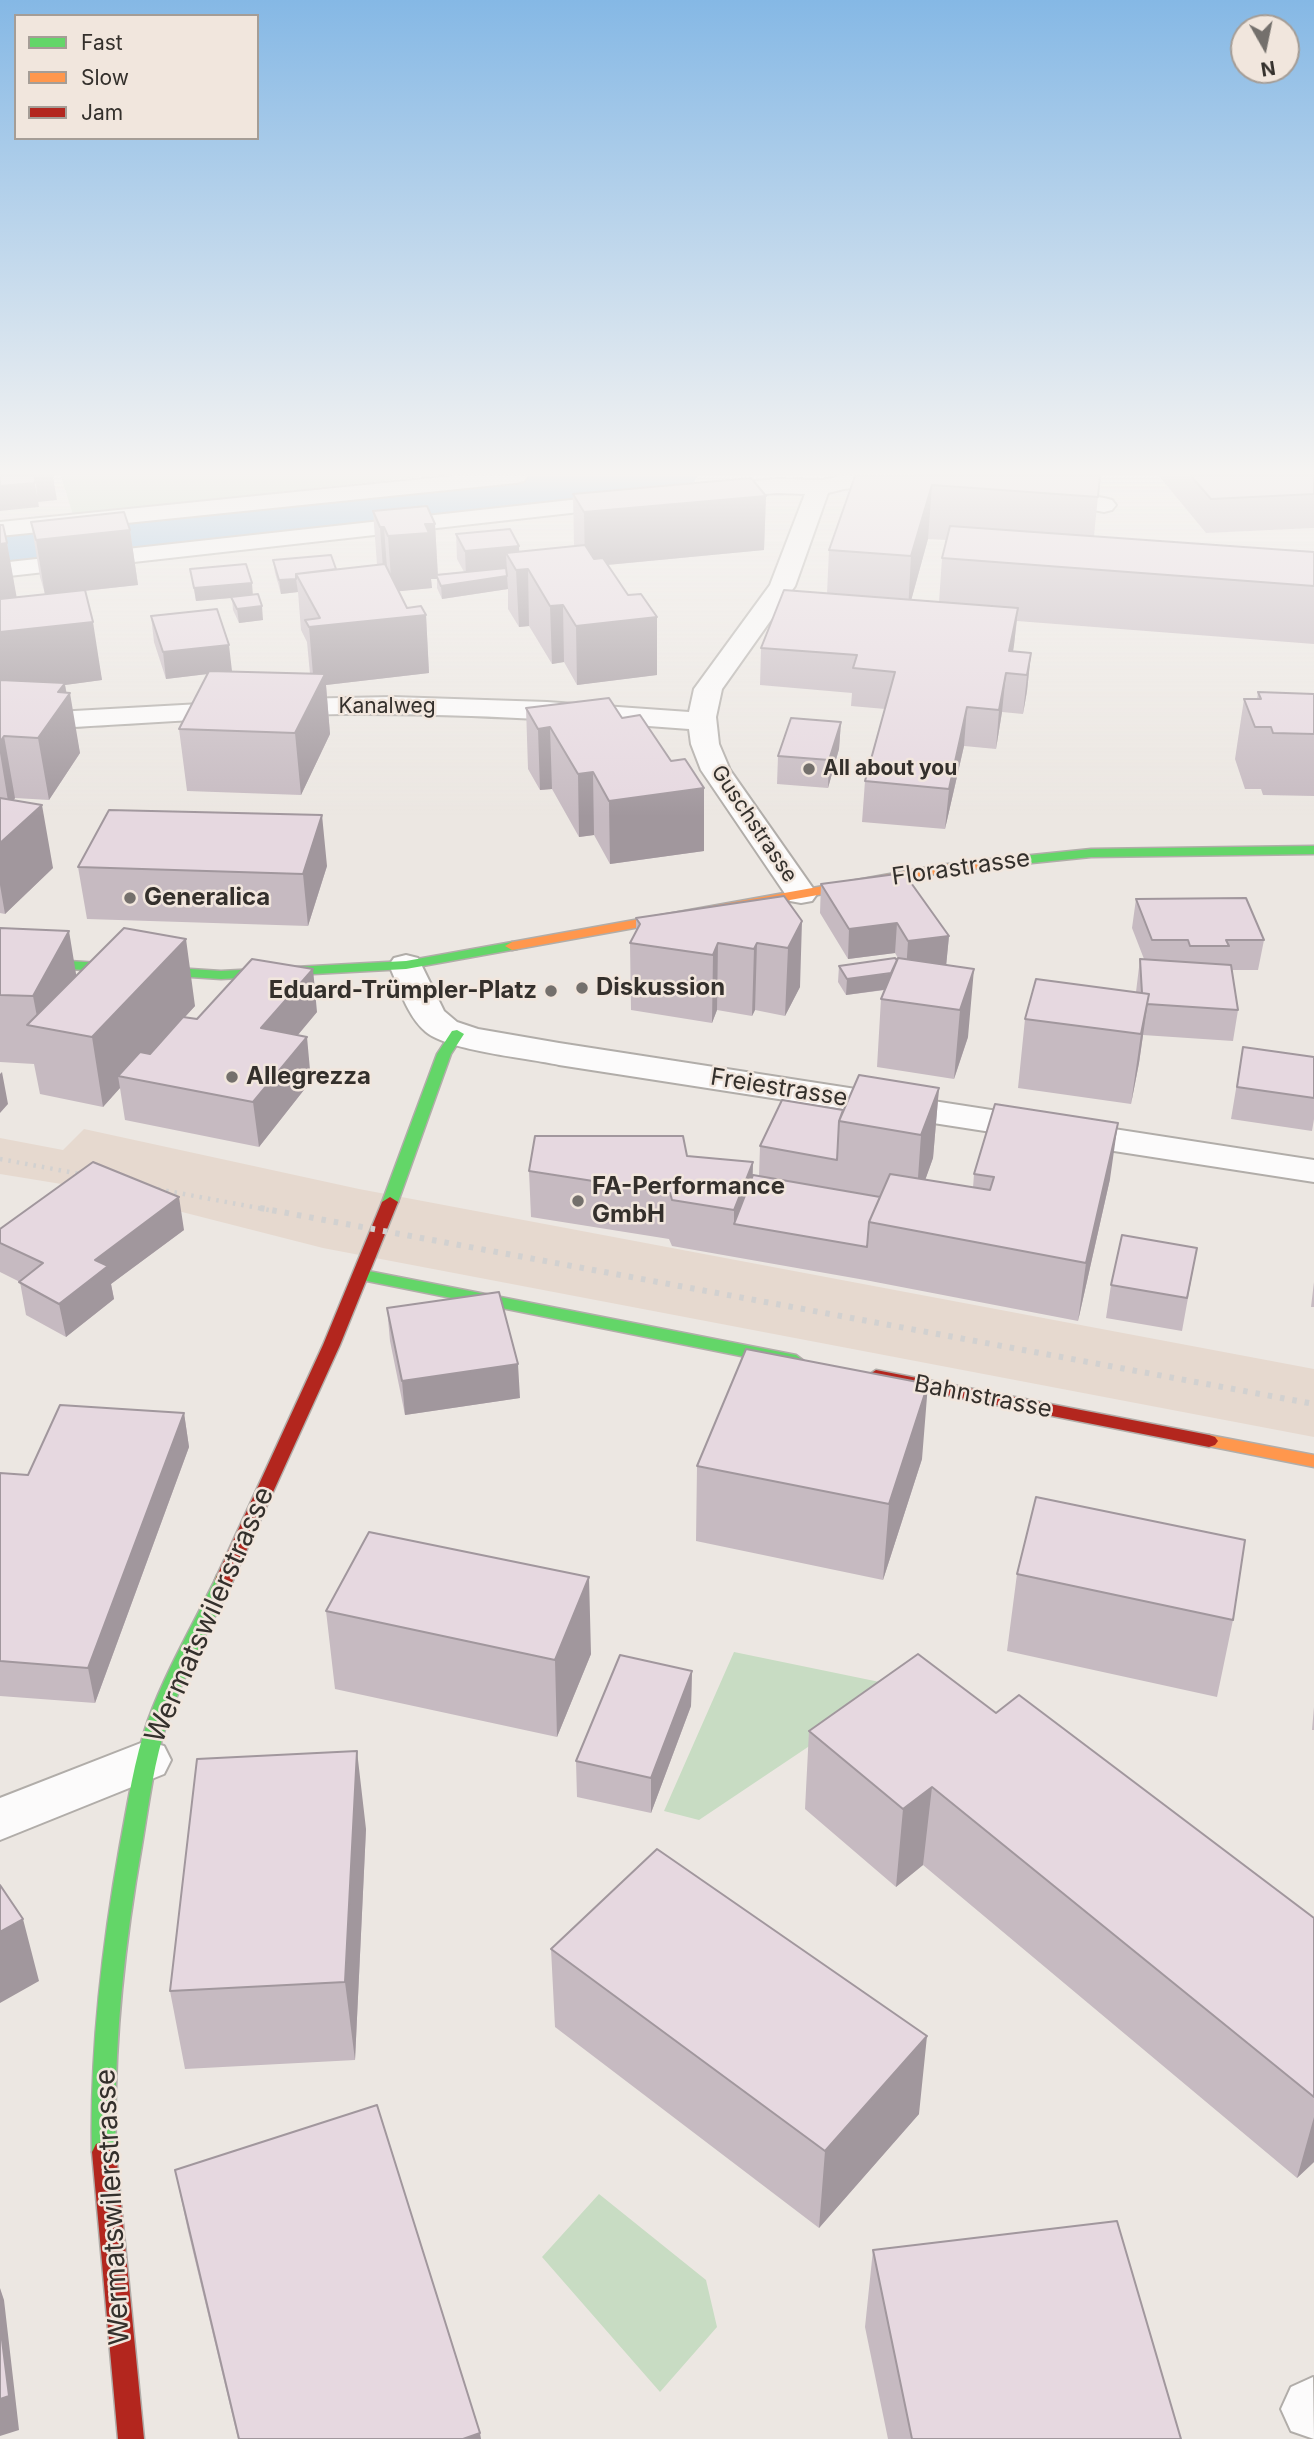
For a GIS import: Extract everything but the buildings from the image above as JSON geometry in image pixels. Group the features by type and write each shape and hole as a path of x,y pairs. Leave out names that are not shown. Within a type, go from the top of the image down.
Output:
{"street":[{"path":"699,720 701,705 708,689 779,590"},
{"name":"Kanalweg","path":"74,719 358,706 546,711 699,720"},
{"name":"Guschstrasse","path":"699,720 706,750 725,786 791,873 801,894"},
{"name":"Florastrasse","path":"0,954 54,964 221,975 406,965 935,870 1038,857 1171,850 1314,850"},
{"name":"Freiestrasse","path":"406,965 427,1011 438,1026 457,1034 559,1054 1314,1171"},
{"name":"Wermatswilerstrasse","path":"131,2439 106,2189 102,2102 108,2005 122,1892 146,1760 159,1718 306,1405 363,1276 431,1087 444,1054 457,1034"},
{"path":"363,1276 818,1365"},
{"name":"Bahnstrasse","path":"859,1373 1314,1461"},
{"path":"0,1820 146,1760"}],"shaded area":[{"path":"84,1129 359,1189 1314,1369 1314,1437 323,1248 92,1189 0,1174 0,1138 63,1150"}],"green space":[{"path":"734,1652 899,1686 699,1820 664,1811"},
{"path":"599,2194 706,2280 717,2327 660,2392 542,2257"}],"railway":[{"path":"0,1159 96,1177"},
{"path":"141,1186 269,1210"},
{"path":"260,1208 1314,1404"}],"traffic: fast":[{"path":"983,864 1091,853 1314,850"},
{"path":"0,954 54,964 221,975 406,965 512,946"},
{"path":"390,1202 444,1054 457,1034"},
{"path":"363,1275 796,1361"},
{"path":"104,2152 104,2073 109,1995 119,1917 143,1779 153,1735 165,1702 224,1580"}],"traffic: slow":[{"path":"512,946 940,869 983,864"},
{"path":"1209,1441 1314,1461"}],"traffic: jam":[{"path":"224,1580 332,1345 390,1202"},
{"path":"876,1376 1209,1441"},
{"path":"104,2152 131,2439"}],"place":[{"name":"All about you","path":"809,769"},
{"name":"Generalica","path":"130,898"},
{"name":"Diskussion","path":"582,988"},
{"name":"Eduard-Trümpler-Platz","path":"551,991"},
{"name":"Allegrezza","path":"232,1077"},
{"name":"FA-Performance GmbH","path":"578,1201"}]}
